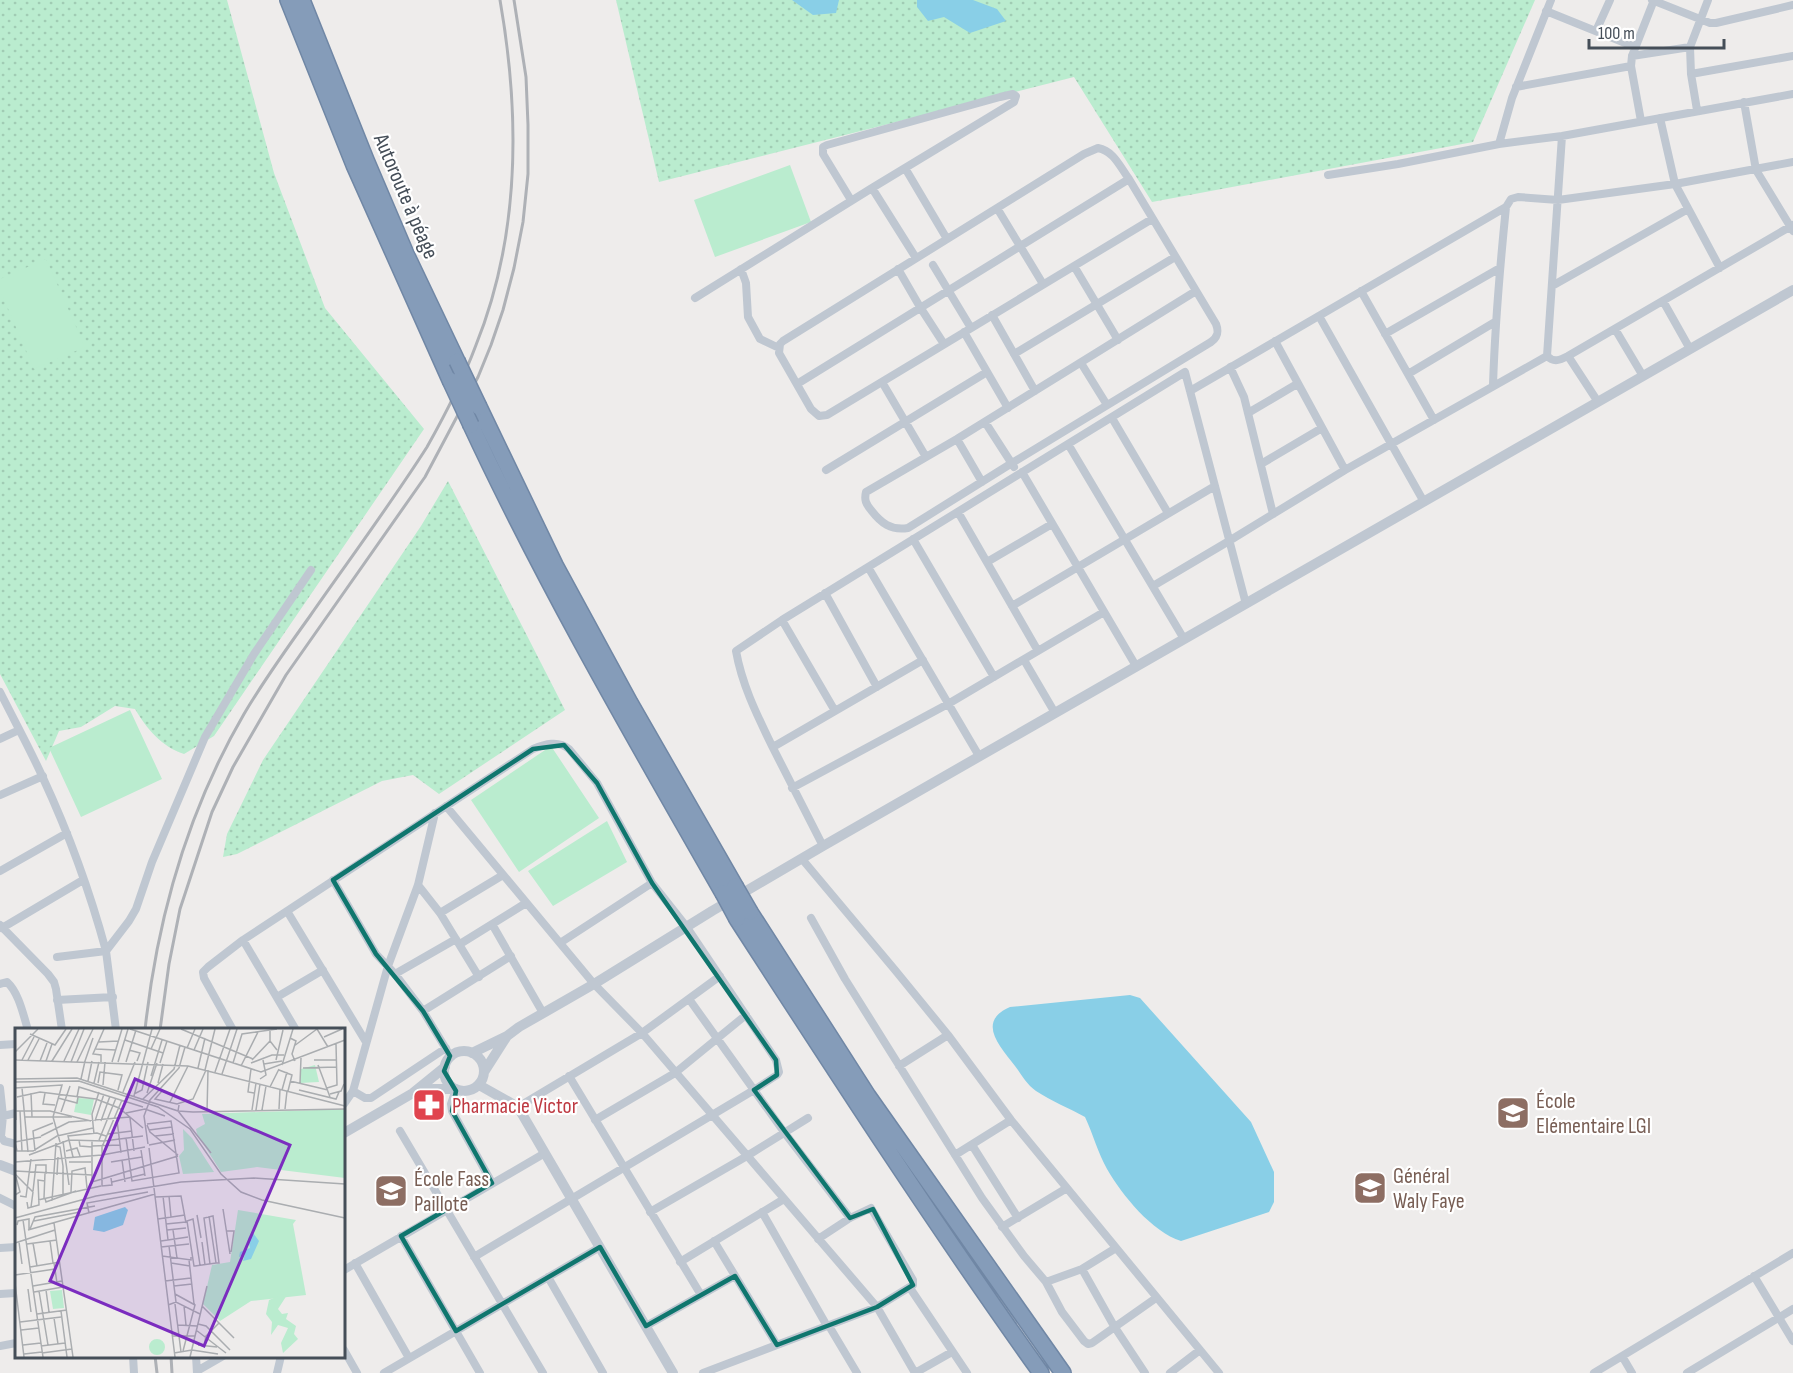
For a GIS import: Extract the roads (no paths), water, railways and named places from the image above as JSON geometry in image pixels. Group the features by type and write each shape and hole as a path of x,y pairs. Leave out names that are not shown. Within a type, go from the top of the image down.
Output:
{"highway":[{"path":"288,0 354,165 450,380 504,495 584,647 861,1110 1041,1373"},
{"name":"Autoroute à péage","path":"302,0 406,254 479,407 555,565 729,890"},
{"path":"744,915 874,1105 1063,1373"}],"street":[{"path":"1499,144 1509,106 1551,0"},
{"path":"1596,31 1610,0"},
{"path":"1641,121 1633,56 1653,0 1700,20 1716,23 1793,2"},
{"path":"1697,110 1691,74 1690,47 1708,0"},
{"path":"1546,11 1596,31 1633,56"},
{"path":"1516,87 1633,56 1690,47"},
{"path":"1691,74 1793,56"},
{"path":"695,298 1014,102 1016,96 1012,94 1000,97 826,145 823,147 823,154 851,201"},
{"path":"1328,175 1793,94"},
{"path":"1547,356 1556,361 1568,356 1792,228 1756,170 1744,102"},
{"path":"1660,118 1674,184 1720,268"},
{"path":"1547,356 1562,136"},
{"path":"1152,219 822,417 811,409 781,357 779,348 783,341 1084,154 1094,149 1103,149 1112,155 1129,179 1152,219 1196,291 1218,329 1215,339 908,528 896,529 881,522 866,505 866,492 1008,408 1196,291"},
{"path":"1493,385 1500,268 1506,207 1511,199 1518,197 1558,200 1674,184 1793,162"},
{"path":"905,168 946,239"},
{"path":"797,384 1129,179"},
{"path":"872,188 916,258"},
{"path":"1190,391 1506,207"},
{"path":"997,208 1043,284"},
{"path":"1552,286 1688,209"},
{"path":"1014,354 1175,257"},
{"path":"933,265 948,290 987,372 1008,408"},
{"path":"1074,266 1118,340"},
{"path":"1385,334 1500,268"},
{"path":"741,269 746,283 748,317 760,339 779,348"},
{"path":"898,269 944,344"},
{"path":"353,1091 365,1098 371,1098 448,1052 472,1053 507,1036 686,926 979,756 1793,290"},
{"path":"1360,291 1434,420"},
{"path":"1663,301 1690,349"},
{"path":"992,315 1035,391"},
{"path":"1319,316 1424,502"},
{"path":"1408,374 1496,322"},
{"path":"1615,329 1643,376"},
{"path":"1275,341 1345,470"},
{"path":"1153,586 1345,470 1547,356"},
{"path":"1568,356 1598,402"},
{"path":"1081,363 1107,405"},
{"path":"1230,367 1242,389 1273,514"},
{"path":"826,470 987,372"},
{"path":"824,846 792,789 745,688 736,651 825,593 1185,372 1246,604"},
{"path":"882,382 926,457"},
{"path":"1248,412 1297,384"},
{"path":"1112,417 1168,513"},
{"path":"985,422 1052,524 1136,666"},
{"path":"1261,464 1322,428"},
{"path":"957,439 982,482"},
{"path":"1068,444 1184,639"},
{"path":"1012,606 1215,486"},
{"path":"958,512 1038,651"},
{"path":"987,562 1052,524"},
{"path":"913,539 994,677"},
{"path":"868,567 979,756"},
{"path":"57,957 106,951 129,921 136,909 152,862 205,737 254,654 311,570"},
{"path":"825,593 877,687"},
{"path":"792,789 948,704 1104,612"},
{"path":"782,620 835,711"},
{"path":"773,747 923,660"},
{"path":"1024,660 1055,713"},
{"path":"0,692 43,776 67,833 98,921 106,951 116,1028"},
{"path":"0,739 19,730"},
{"path":"231,1028 204,978 203,972 243,940 532,749 543,744 564,745 569,749 597,783 652,883 686,926 776,1060 777,1075 474,1257"},
{"path":"0,795 43,776"},
{"path":"446,806 594,984 642,1033 877,1307 915,1373 952,1352"},
{"path":"345,1103 353,1091 388,966 418,885 435,813"},
{"path":"0,871 67,833"},
{"path":"802,859 896,970 1011,1120 1219,1373"},
{"path":"440,913 503,875"},
{"path":"62,1028 54,982 1,927 83,879"},
{"path":"333,880 376,954 395,974 423,1011 448,1052 445,1067 446,1079 456,1089"},
{"path":"560,944 652,883"},
{"path":"418,885 440,913 479,977"},
{"path":"395,974 492,924 526,903"},
{"path":"287,911 366,1042"},
{"path":"811,918 845,979 955,1155 1002,1227 1046,1282 1062,1312 1086,1343 1092,1343 1156,1298"},
{"path":"492,924 543,1013"},
{"path":"243,940 295,1028"},
{"path":"423,1011 511,957"},
{"path":"277,997 322,970"},
{"path":"518,1107 642,1033 720,976"},
{"path":"0,984 7,982 17,996 28,1028"},
{"path":"57,1000 113,997"},
{"path":"689,999 784,1132 850,1218"},
{"path":"595,1120 675,1073 746,1015"},
{"path":"899,1066 948,1035"},
{"path":"413,1093 434,1089 471,1090 479,1085 484,1072 507,1036"},
{"path":"0,1045 15,1044"},
{"path":"472,1053 482,1062 484,1072"},
{"path":"345,1132 413,1093 445,1067"},
{"path":"569,1076 701,1295"},
{"path":"479,1085 518,1107 674,1373"},
{"path":"0,1088 3,1116 2,1139 15,1144"},
{"path":"456,1089 451,1104 452,1111 492,1183"},
{"path":"3,1116 15,1113"},
{"path":"650,1212 808,1118"},
{"path":"955,1155 1011,1120"},
{"path":"400,1131 543,1373"},
{"path":"972,1145 1018,1218"},
{"path":"345,1269 545,1153"},
{"path":"0,1165 15,1171"},
{"path":"1002,1227 1067,1188"},
{"path":"0,1198 15,1206"},
{"path":"680,1262 784,1199"},
{"path":"0,1206 15,1207"},
{"path":"703,1373 718,1370 877,1307 913,1285 913,1280 873,1209 867,1209 850,1218 818,1239"},
{"path":"762,1212 856,1373"},
{"path":"401,1236 480,1373"},
{"path":"714,1241 777,1345"},
{"path":"0,1248 15,1247"},
{"path":"384,1373 600,1247"},
{"path":"1046,1282 1082,1269 1116,1248"},
{"path":"1594,1373 1793,1253"},
{"path":"355,1263 409,1359"},
{"path":"1082,1269 1114,1326 1145,1373"},
{"path":"646,1326 735,1276"},
{"path":"1754,1276 1793,1341"},
{"path":"548,1277 603,1373"},
{"path":"910,1288 967,1373"},
{"path":"0,1294 15,1293"},
{"path":"1690,1372 1793,1309"},
{"path":"0,1346 15,1343"},
{"path":"1170,1373 1200,1350"},
{"path":"345,1352 357,1373"},
{"path":"1622,1356 1632,1373"},
{"path":"133,1358 134,1373"},
{"path":"197,1372 220,1358"},
{"path":"277,1373 281,1358"},
{"path":"1181,1365 1187,1373"}],"water":[{"path":"792,0 839,0 836,13 813,15"},
{"path":"917,0 973,0 997,9 1006,21 970,33 944,17 928,21 917,7"},
{"path":"1130,995 1140,998 1251,1122 1274,1172 1274,1202 1269,1212 1181,1241 1159,1230 1129,1201 1113,1179 1101,1157 1085,1117 1033,1089 994,1035 994,1020 1010,1007"}],"railway":[{"path":"145,1028 158,947 178,867 206,789 224,751 268,676 427,447 447,410 476,345 501,261 512,174 511,87 500,0"},
{"path":"160,1028 169,964 180,909 212,812 233,767 286,675 425,477 478,377 491,345 514,268 523,222 528,174 526,77 514,0"},
{"path":"155,1358 157,1373"},
{"path":"171,1358 172,1373"}],"place":[{"name":"Pharmacie Victor","path":"429,1105"},
{"name":"École Elémentaire LGI","path":"1513,1113"},
{"name":"Général Waly Faye","path":"1370,1188"},
{"name":"École Fass Paillote","path":"391,1191"}]}
